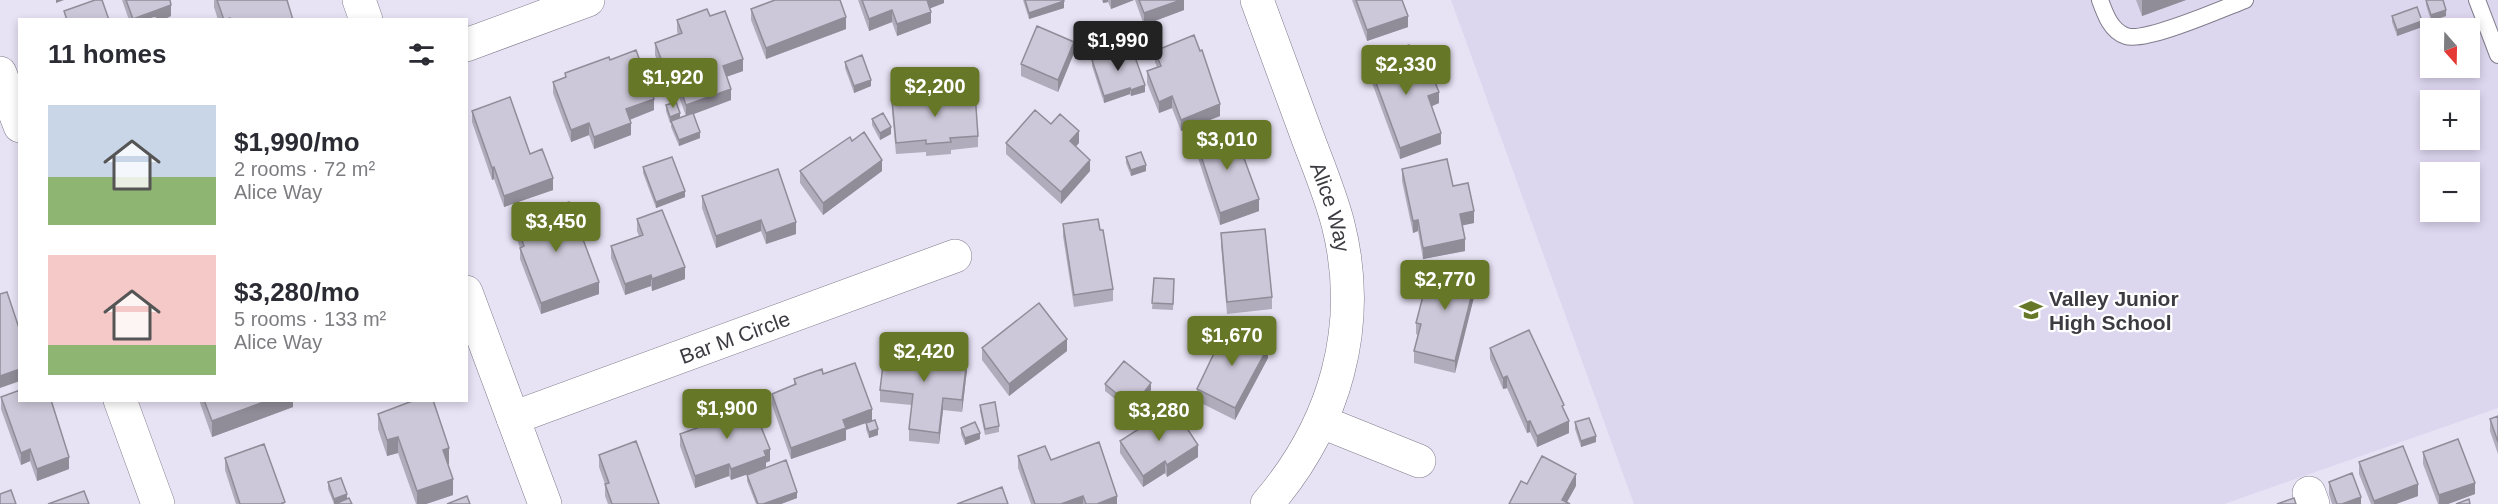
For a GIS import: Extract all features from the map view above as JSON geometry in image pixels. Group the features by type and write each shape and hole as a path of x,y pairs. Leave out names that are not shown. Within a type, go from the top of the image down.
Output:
{"street":[{"path":"359,0 365,18"},
{"path":"468,44 588,0"},
{"name":"Alice Way","path":"1257,0 1329,196 1344,253 1348,315 1344,351 1336,387 1322,422 1292,473 1267,504"},
{"path":"0,73 18,121"},
{"name":"Bar M Circle","path":"513,418 955,256"},
{"path":"468,297 545,504"},
{"path":"121,402 158,504"},
{"path":"1322,422 1419,461"}],"lane":[{"path":"2100,0 2114,29 2127,37 2148,36 2246,0"},
{"path":"2477,0 2498,55"}],"shaded area":[{"name":"Valley Junior High School","path":"1451,0 2498,0 2498,408 2224,504 1634,504"}],"building":[{"path":"95,0 102,0 108,18 66,18 64,11"},
{"path":"126,0 170,0 171,5 133,18"},
{"path":"217,0 287,0 292,18 230,18 223,18"},
{"path":"775,0 840,0 846,17 766,48 751,9"},
{"path":"862,0 927,0 931,12 897,24 892,10 869,19"},
{"path":"1025,0 1063,0 1064,1 1029,13"},
{"path":"1139,0 1181,0 1144,13"},
{"path":"1356,0 1402,0 1408,16 1367,30"},
{"path":"2426,0 2443,0 2446,10 2431,15"},
{"path":"2417,7 2421,18 2420,22 2397,30 2392,16"},
{"path":"707,9 710,16 725,11 743,59 723,66 731,89 686,105 678,82 671,85 655,43 682,33 677,20"},
{"path":"1037,26 1074,42 1058,80 1021,64"},
{"path":"1194,35 1200,51 1202,50 1220,104 1181,120 1172,96 1159,102 1147,71 1161,66 1155,51"},
{"path":"1409,45 1421,79 1432,75 1439,92 1428,96 1441,133 1400,148 1368,61"},
{"path":"1131,46 1145,85 1104,96 1092,60"},
{"path":"636,50 654,99 626,109 631,123 594,137 589,123 571,130 553,82 566,77 565,73"},
{"path":"862,55 871,80 854,86 845,62"},
{"path":"975,93 978,136 950,138 951,142 926,144 926,140 896,143 892,100"},
{"path":"510,97 530,154 542,149 553,178 504,196 472,111"},
{"path":"676,102 680,113 670,117 666,105"},
{"path":"1035,110 1051,124 1060,114 1079,131 1070,141 1090,160 1061,192 1006,143"},
{"path":"693,113 700,132 679,140 671,121"},
{"path":"883,113 891,127 880,133 872,119"},
{"path":"1228,129 1233,144 1238,142 1259,199 1220,213 1196,141"},
{"path":"864,132 882,160 823,203 800,171 850,137 852,141"},
{"path":"1141,152 1146,165 1131,170 1126,157"},
{"path":"672,157 685,191 656,202 643,167"},
{"path":"1447,159 1453,186 1468,183 1474,211 1460,214 1465,239 1423,248 1418,220 1413,221 1402,169"},
{"path":"778,169 796,222 766,233 761,220 716,236 702,196"},
{"path":"569,202 599,282 541,303 520,248 524,246 515,222"},
{"path":"662,210 685,267 652,279 651,275 625,284 611,246 643,235 637,219"},
{"path":"1098,219 1100,230 1103,230 1113,289 1074,295 1063,224"},
{"path":"1265,229 1272,297 1227,302 1221,233"},
{"path":"1452,263 1478,270 1455,361 1414,351 1421,324 1416,323 1423,296 1427,297 1435,266 1450,269"},
{"path":"1154,278 1174,279 1173,304 1152,303"},
{"path":"7,292 18,325 18,370 0,376 0,294"},
{"path":"1039,303 1067,339 1009,384 982,348"},
{"path":"1227,326 1268,347 1235,408 1197,389"},
{"path":"1529,330 1564,405 1562,406 1569,421 1537,436 1530,421 1527,422 1507,376 1503,378 1490,348"},
{"path":"885,348 946,352 945,356 967,359 962,400 943,398 939,433 909,429 913,394 880,390"},
{"path":"1124,361 1151,383 1133,407 1105,384"},
{"path":"855,363 872,409 843,420 846,428 791,448 772,394 796,384 794,379 822,369 823,374"},
{"path":"18,391 18,402 52,402 69,457 37,469 30,449 21,453 1,397"},
{"path":"749,397 770,449 764,451 766,456 731,469 729,464 695,476 680,434 725,418 720,407"},
{"path":"205,402 264,402 212,421"},
{"path":"410,402 434,402 449,448 443,450 453,479 417,491 398,437 387,440 378,414"},
{"path":"995,402 999,426 985,429 980,405"},
{"path":"1173,407 1198,445 1167,465 1165,461 1143,476 1120,441"},
{"path":"2498,416 2498,442 2490,419"},
{"path":"1589,418 1596,436 1581,441 1575,422"},
{"path":"875,420 878,429 869,432 866,423"},
{"path":"975,422 980,433 965,438 961,428"},
{"path":"2458,439 2475,483 2439,495 2423,452"},
{"path":"636,441 659,504 612,504 605,484 609,483 599,455"},
{"path":"1099,442 1117,496 1097,504 1086,504 1083,496 1061,504 1035,504 1018,456 1045,446 1051,460"},
{"path":"264,444 285,502 282,504 240,504 225,458"},
{"path":"2403,446 2418,484 2374,501 2359,462"},
{"path":"1542,456 1576,474 1562,500 1570,504 1509,504 1521,481 1527,484"},
{"path":"786,460 797,492 758,504 747,475"},
{"path":"2352,473 2361,497 2337,504 2329,482"},
{"path":"341,478 347,494 334,499 328,482"},
{"path":"1002,487 1008,504 957,504"},
{"path":"11,490 16,504 0,504 0,494"},
{"path":"84,491 89,504 48,504"},
{"path":"467,496 470,504 447,504"},
{"path":"349,498 352,504 337,504 337,503"},
{"path":"2294,498 2296,504 2277,504"},
{"path":"2469,499 2470,504 2456,504"}],"place":[{"name":"Valley Junior High School","path":"2031,310"}]}
